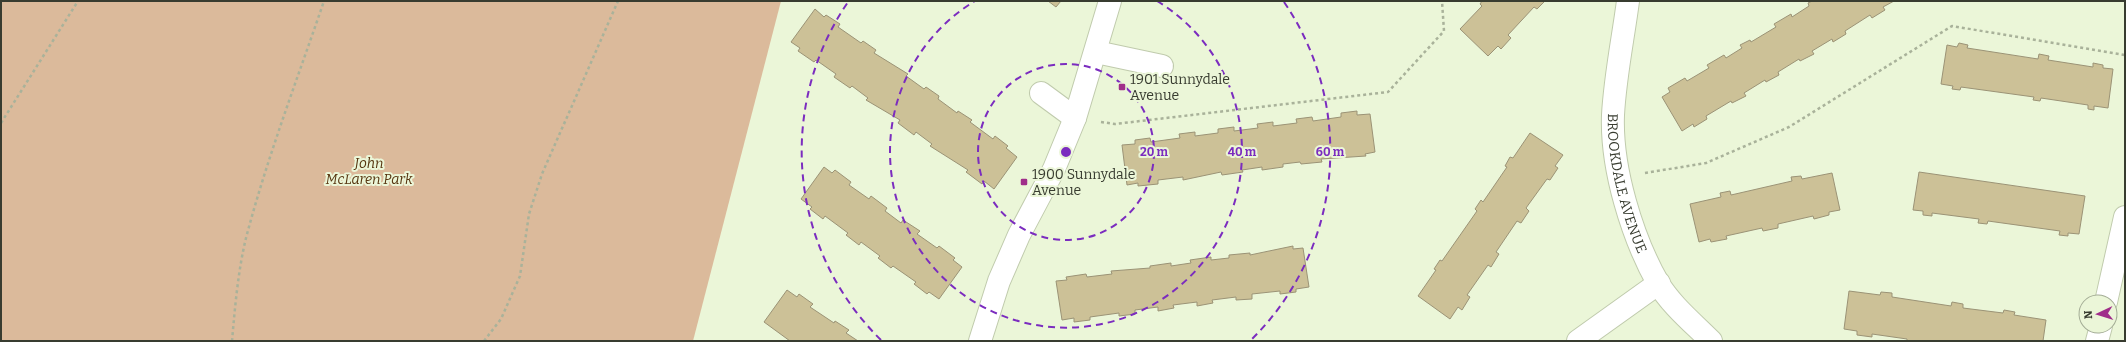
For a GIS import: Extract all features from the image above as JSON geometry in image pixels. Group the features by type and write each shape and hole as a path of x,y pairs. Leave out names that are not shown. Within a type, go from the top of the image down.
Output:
{"street":[{"path":"980,341 999,281 1019,235 1054,169 1075,118 1096,52 1110,1"},
{"name":"BROOKDALE AVENUE","path":"1628,1 1613,116 1618,177 1636,235 1658,283 1677,306 1711,341"},
{"path":"1096,52 1162,66"},
{"path":"1041,93 1075,118"},
{"path":"2108,294 2125,217"},
{"path":"1578,341 1658,283"}],"path":[{"path":"1,123 78,1"},
{"path":"232,341 234,312 246,240 260,190 324,1"},
{"path":"484,341 501,319 520,276 529,214 542,174 618,1"},
{"path":"1075,118 1115,124 1388,92 1444,31 1442,1"},
{"path":"1618,177 1706,163 1789,127 1952,26 2125,55"}],"green space":[{"name":"John McLaren Park","path":"1,1 781,1 693,341 1,341"}],"building":[{"path":"1048,1 1061,1 1056,7"},
{"path":"1482,1 1545,1 1537,9 1534,7 1508,35 1511,38 1501,49 1498,46 1488,56 1460,29 1482,6 1480,4"},
{"path":"1812,1 1894,1 1883,7 1885,10 1872,18 1870,15 1845,31 1846,34 1833,42 1832,39 1812,51 1814,54 1800,61 1799,59 1778,72 1779,75 1766,82 1765,80 1744,93 1746,96 1732,103 1731,101 1706,116 1707,119 1694,127 1693,124 1682,131 1662,97 1670,92 1668,88 1685,78 1687,81 1709,68 1707,65 1724,55 1726,58 1742,48 1740,45 1750,40 1751,42 1776,27 1774,24 1791,14 1792,17 1809,6 1808,3"},
{"path":"815,9 824,17 826,15 840,24 838,27 861,43 863,41 876,50 874,53 908,74 906,76 924,89 926,87 939,96 938,99 957,113 958,111 972,120 970,122 993,139 995,136 1008,146 1006,148 1017,157 994,189 984,181 982,184 966,172 968,170 930,146 932,144 916,132 914,135 898,123 900,120 866,100 868,98 852,86 850,88 834,77 836,74 816,60 814,62 798,51 800,48 791,42"},
{"path":"1959,43 1968,45 1967,48 2038,59 2039,54 2049,56 2048,60 2093,67 2093,63 2103,65 2103,68 2113,69 2108,108 2094,106 2094,110 2088,109 2088,105 2041,98 2040,101 2033,100 2034,97 1961,87 1960,90 1952,89 1953,86 1941,84 1947,45 1957,47"},
{"path":"1357,111 1357,115 1370,114 1375,152 1365,154 1366,156 1321,159 1322,162 1283,164 1283,167 1262,170 1262,167 1222,175 1221,172 1183,180 1183,177 1158,180 1158,184 1138,186 1138,183 1127,185 1122,145 1135,144 1135,140 1150,138 1151,142 1180,138 1179,134 1195,132 1195,136 1218,133 1218,129 1234,127 1234,131 1258,128 1257,124 1273,122 1273,126 1297,123 1296,119 1312,117 1313,121 1341,117 1341,113"},
{"path":"1530,133 1563,155 1555,166 1558,168 1550,180 1547,179 1526,208 1529,211 1521,223 1517,221 1496,252 1499,254 1491,267 1488,265 1467,295 1470,297 1462,310 1458,307 1450,319 1418,296 1436,270 1434,269 1440,260 1442,261 1477,211 1475,209 1481,200 1483,202 1507,167 1505,166 1510,157 1513,158"},
{"path":"824,167 832,173 835,170 851,182 849,185 869,199 871,196 887,208 885,211 901,223 903,220 920,231 917,234 937,248 939,246 955,258 953,260 962,267 939,299 929,292 927,294 914,284 916,282 893,266 891,268 878,258 880,256 861,242 859,245 846,235 848,233 825,216 823,219 810,209 812,207 801,199"},
{"path":"1919,172 2085,196 2079,234 2068,233 2068,236 2059,235 2060,231 1988,221 1987,224 1978,223 1979,219 1932,213 1932,216 1923,215 1923,211 1913,210"},
{"path":"1832,173 1840,210 1829,212 1829,215 1814,219 1813,216 1778,224 1778,228 1763,231 1762,228 1726,236 1727,239 1711,242 1710,239 1699,242 1690,204 1721,197 1720,193 1730,191 1731,195 1792,181 1791,177 1801,176 1802,179"},
{"path":"1293,246 1293,249 1303,248 1309,287 1296,289 1296,292 1280,294 1280,291 1252,294 1252,299 1236,300 1236,297 1212,300 1213,303 1197,306 1197,302 1173,305 1174,308 1158,311 1158,307 1135,310 1135,314 1119,316 1119,313 1090,317 1090,320 1074,322 1074,318 1062,320 1056,281 1067,280 1066,277 1086,274 1087,277 1112,274 1111,271 1150,268 1150,266 1171,263 1171,266 1191,263 1190,260 1211,257 1211,260 1229,258 1229,255 1250,253 1250,255"},
{"path":"787,290 797,297 799,294 813,304 810,307 834,323 835,321 849,330 846,333 858,341 790,341 764,322"},
{"path":"1849,291 1880,295 1881,292 1892,293 1892,297 1951,306 1952,302 1963,304 1963,308 2003,313 2004,310 2015,312 2014,315 2046,320 2043,341 1907,341 1907,339 1872,334 1872,337 1857,335 1857,331 1844,329"}],"place":[{"name":"1901 Sunnydale Avenue","path":"1122,87"},
{"name":"1900 Sunnydale Avenue","path":"1024,182"}]}
